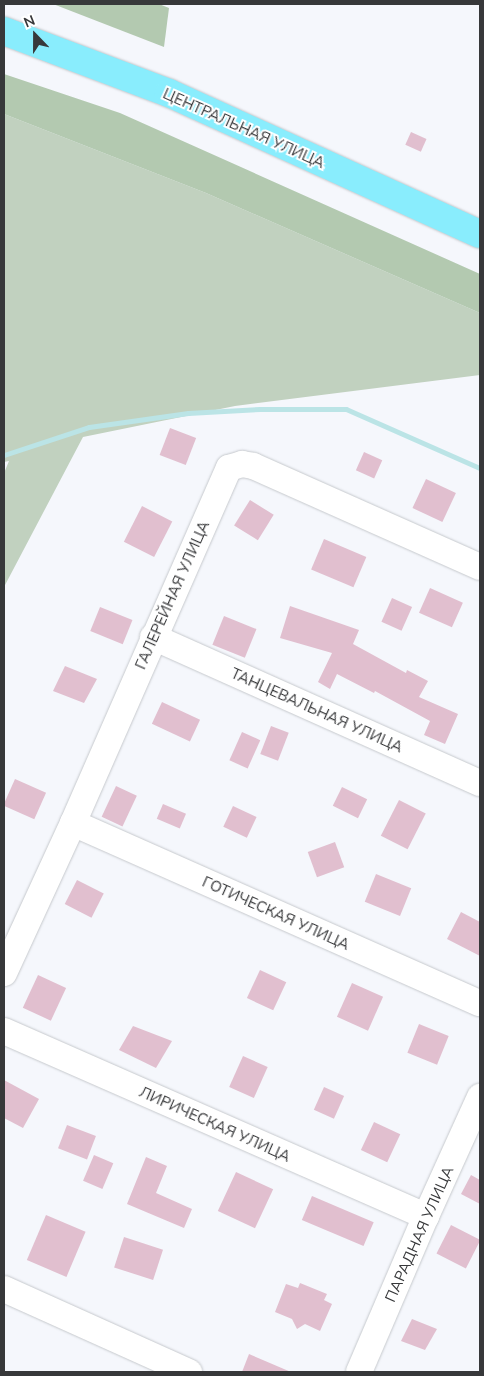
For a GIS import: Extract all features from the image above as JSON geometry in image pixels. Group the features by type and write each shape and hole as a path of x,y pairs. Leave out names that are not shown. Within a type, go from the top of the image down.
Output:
{"main road":[{"name":"ЦЕНТРАЛЬНАЯ УЛИЦА","path":"4,31 169,93 480,234"}],"street":[{"name":"ГАЛЕРЕЙНАЯ УЛИЦА","path":"4,973 73,823 225,474 235,465 253,466 480,567"},
{"name":"ТАНЦЕВАЛЬНАЯ УЛИЦА","path":"153,637 480,783"},
{"name":"ГОТИЧЕСКАЯ УЛИЦА","path":"73,823 480,1003"},
{"name":"ЛИРИЧЕСКАЯ УЛИЦА","path":"4,1031 426,1216"},
{"name":"ПАРАДНАЯ УЛИЦА","path":"359,1372 426,1216 480,1097"},
{"path":"4,1289 189,1372"}],"green space":[{"path":"53,4 159,4 169,8 164,47"},
{"path":"4,74 120,113 480,274 480,313 206,193 4,114"},
{"path":"4,114 206,193 480,313 480,375 235,406 83,437 4,587 4,473 9,461 4,462"}],"building":[{"path":"411,132 427,139 421,152 405,145"},
{"path":"170,428 196,438 186,465 160,455"},
{"path":"364,452 382,460 374,478 356,470"},
{"path":"426,479 456,493 442,522 412,508"},
{"path":"250,500 274,515 258,540 234,525"},
{"path":"142,506 172,521 154,557 124,542"},
{"path":"324,539 366,557 353,587 311,569"},
{"path":"430,588 463,603 452,627 419,613"},
{"path":"392,598 412,607 402,631 381,622"},
{"path":"290,606 359,630 353,644 406,673 407,670 428,681 419,697 458,714 445,744 424,735 430,721 375,691 374,693 337,674 330,689 318,682 332,653 280,638"},
{"path":"100,607 132,620 123,644 90,631"},
{"path":"224,616 256,629 245,658 212,645"},
{"path":"65,666 97,679 84,703 53,691"},
{"path":"162,702 200,720 190,742 152,724"},
{"path":"271,726 289,733 278,761 260,754"},
{"path":"242,732 260,740 248,768 229,760"},
{"path":"15,779 46,793 34,819 4,806"},
{"path":"116,786 137,796 122,827 102,817"},
{"path":"342,787 367,799 358,818 333,806"},
{"path":"399,800 426,814 408,849 381,836"},
{"path":"163,804 186,814 180,828 157,819"},
{"path":"233,806 257,817 247,838 223,827"},
{"path":"335,842 344,867 317,877 308,852"},
{"path":"376,874 411,888 400,916 365,902"},
{"path":"77,880 104,894 91,918 65,904"},
{"path":"461,912 480,922 480,956 447,939"},
{"path":"260,970 286,982 273,1010 247,998"},
{"path":"38,975 66,988 51,1021 23,1008"},
{"path":"352,983 383,997 368,1031 337,1017"},
{"path":"419,1024 449,1036 437,1065 407,1053"},
{"path":"133,1026 172,1041 156,1068 119,1050"},
{"path":"243,1056 268,1067 254,1098 229,1087"},
{"path":"4,1080 39,1099 23,1128 4,1118"},
{"path":"324,1087 344,1096 334,1119 314,1110"},
{"path":"374,1122 400,1134 387,1162 361,1150"},
{"path":"67,1125 96,1136 87,1159 58,1148"},
{"path":"94,1155 113,1163 102,1189 83,1181"},
{"path":"146,1157 167,1166 156,1193 192,1209 184,1228 127,1204"},
{"path":"236,1172 273,1189 255,1228 218,1211"},
{"path":"471,1175 480,1180 480,1204 461,1194"},
{"path":"312,1196 374,1222 364,1246 302,1220"},
{"path":"46,1215 86,1232 66,1277 27,1260"},
{"path":"451,1225 480,1240 466,1268 436,1254"},
{"path":"124,1237 163,1250 153,1280 114,1267"},
{"path":"300,1283 327,1294 324,1300 332,1304 320,1331 305,1324 297,1329 292,1319 275,1312 286,1284 298,1288"},
{"path":"412,1319 437,1329 425,1350 401,1341"},
{"path":"249,1354 291,1372 242,1372"}],"waterway":[{"path":"4,455 89,427 188,413 260,409 346,409 480,468"}]}
